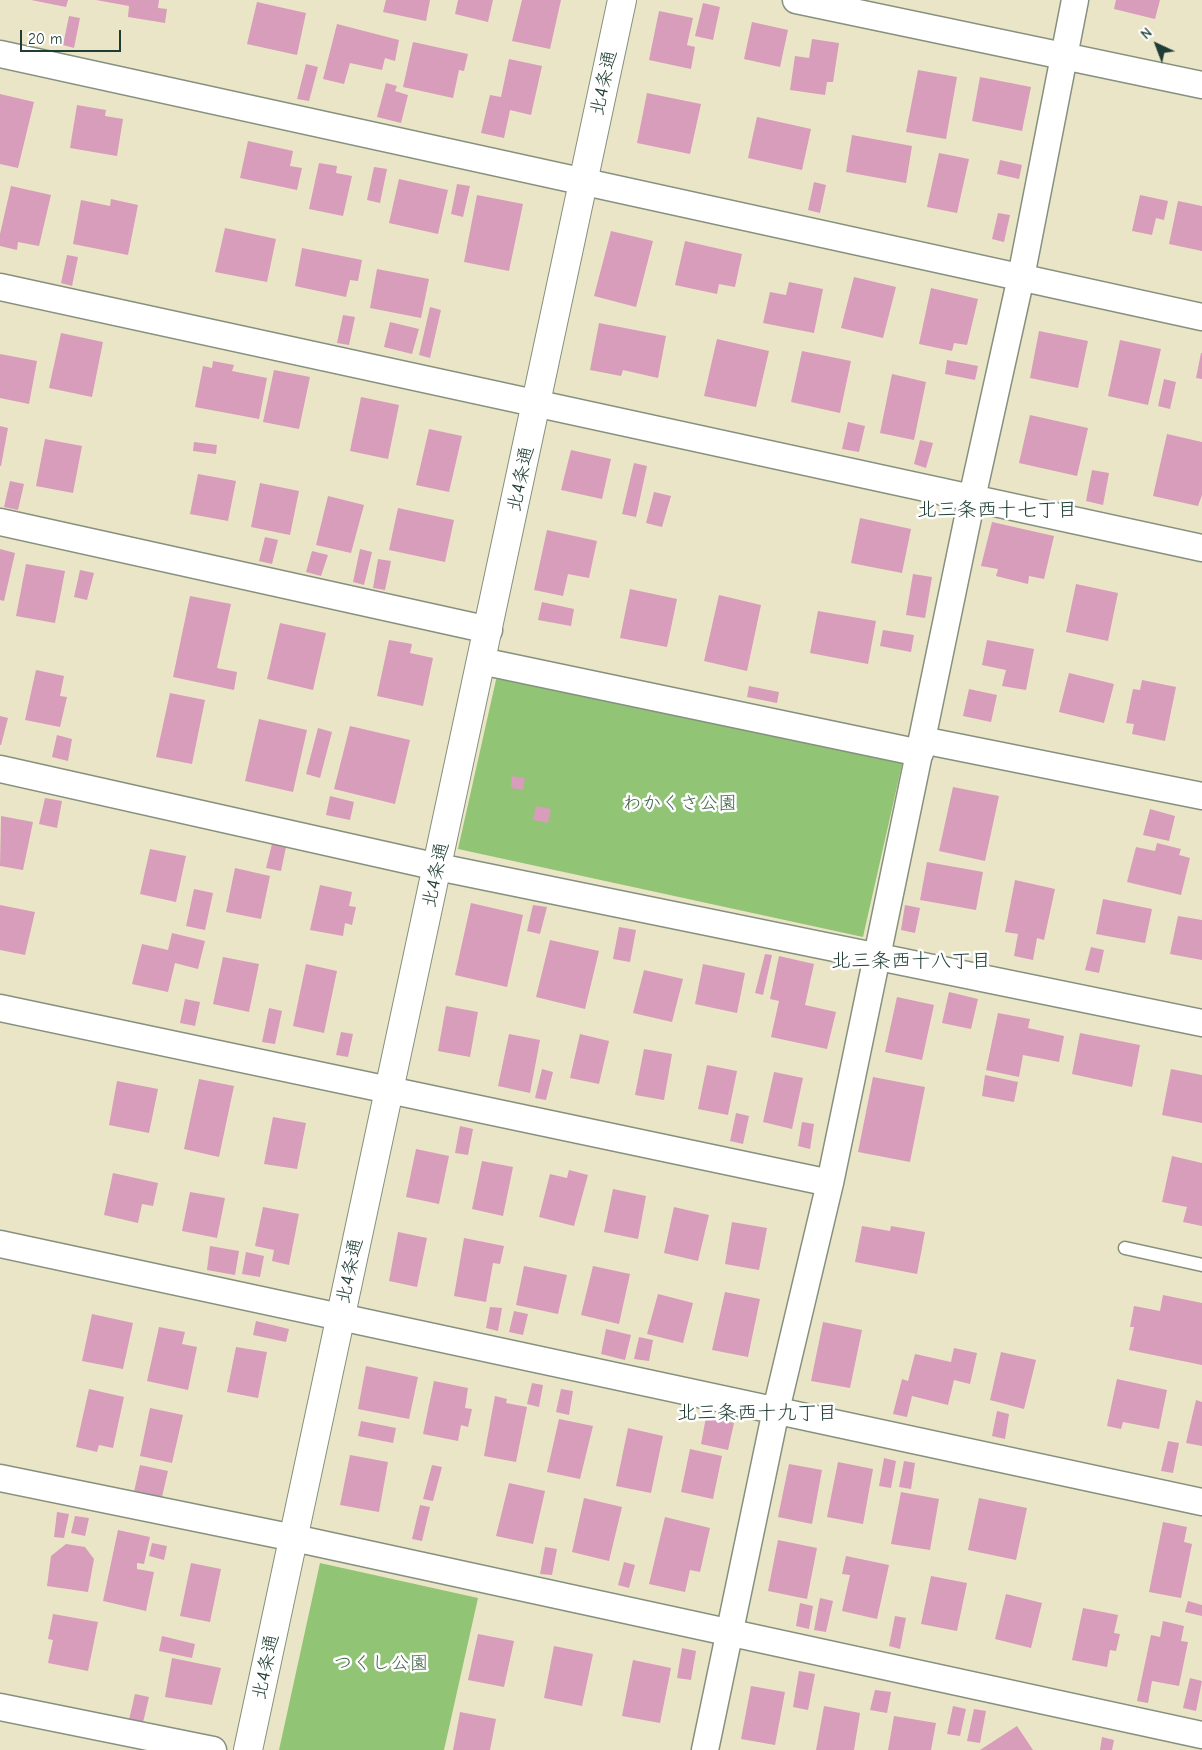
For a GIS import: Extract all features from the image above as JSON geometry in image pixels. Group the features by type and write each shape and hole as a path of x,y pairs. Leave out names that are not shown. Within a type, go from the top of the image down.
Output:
{"street":[{"name":"北4条通","path":"248,1750 489,630 622,0"},
{"path":"796,0 1202,85"},
{"path":"706,1750 776,1410 830,1183 972,498 1021,278 1075,0"},
{"path":"0,54 582,183 1202,317"},
{"path":"0,287 1202,548"},
{"path":"0,522 489,630"},
{"path":"481,661 921,746 1202,796"},
{"path":"0,769 438,867 1202,1023"},
{"path":"0,1008 830,1183"},
{"path":"0,1244 1202,1502"},
{"path":"0,1478 294,1538 1202,1735"},
{"path":"0,1707 213,1750"}],"lane":[{"path":"1125,1248 1202,1265"}],"green space":[{"name":"わかくさ公園","path":"498,671 903,760 863,937 458,849"},
{"name":"つくし公園","path":"320,1563 478,1598 444,1750 279,1750"}],"building":[{"path":"31,0 68,0 66,7"},
{"path":"96,0 159,0 158,8 167,9 165,23 128,17 129,6"},
{"path":"386,0 430,0 426,21 383,12"},
{"path":"458,0 493,0 488,22 455,14"},
{"path":"522,0 561,0 550,49 512,41"},
{"path":"1116,0 1160,0 1155,19 1114,9"},
{"path":"257,2 306,13 297,55 247,44"},
{"path":"703,3 720,7 713,40 695,36"},
{"path":"659,11 693,18 687,45 695,47 691,69 649,60"},
{"path":"69,16 80,18 74,48 63,45"},
{"path":"752,22 788,30 780,67 744,59"},
{"path":"337,24 399,40 395,61 385,58 382,70 350,63 344,84 323,79"},
{"path":"812,39 839,43 833,82 827,82 825,95 790,90 795,56 809,58"},
{"path":"413,42 468,54 464,71 459,70 453,98 403,87"},
{"path":"509,59 542,66 531,115 510,110 504,138 481,133 490,95 501,97"},
{"path":"306,64 318,67 309,101 297,99"},
{"path":"918,70 957,77 946,139 906,132"},
{"path":"980,77 1031,87 1022,131 972,121"},
{"path":"386,83 397,86 395,91 408,95 401,123 377,117"},
{"path":"647,93 701,104 690,154 637,143"},
{"path":"0,94 34,102 18,168 0,164"},
{"path":"77,105 106,110 105,116 123,119 117,156 70,148"},
{"path":"757,117 811,129 802,170 748,158"},
{"path":"852,135 912,146 906,183 846,172"},
{"path":"248,141 293,151 290,166 302,168 297,190 240,178"},
{"path":"939,153 969,159 957,213 927,207"},
{"path":"1000,160 1022,165 1019,179 997,174"},
{"path":"319,163 337,166 336,173 352,176 343,216 309,209"},
{"path":"374,167 387,169 380,203 367,200"},
{"path":"399,179 448,190 438,234 389,223"},
{"path":"814,182 826,185 820,213 808,210"},
{"path":"457,184 470,186 463,217 451,214"},
{"path":"11,186 51,195 39,246 18,242 17,250 0,246 0,234"},
{"path":"477,195 523,204 509,271 464,262"},
{"path":"1140,195 1168,201 1164,220 1156,218 1152,235 1132,231"},
{"path":"111,199 138,205 128,255 73,244 81,200 110,206"},
{"path":"1178,201 1202,206 1202,251 1169,244"},
{"path":"998,213 1010,215 1004,242 992,239"},
{"path":"225,228 276,239 267,282 215,272"},
{"path":"611,231 653,241 636,307 594,296"},
{"path":"685,241 742,254 735,287 719,284 717,294 675,285"},
{"path":"302,248 362,260 358,281 350,280 346,297 295,286"},
{"path":"67,255 78,257 72,286 61,283"},
{"path":"377,269 429,279 421,318 370,308"},
{"path":"854,277 896,287 883,338 841,328"},
{"path":"789,282 823,289 814,333 763,323 770,292 786,295"},
{"path":"931,288 978,299 967,345 954,343 952,351 919,344"},
{"path":"430,307 441,310 430,358 419,355"},
{"path":"343,315 355,317 349,345 337,343"},
{"path":"390,322 419,329 412,354 384,347"},
{"path":"599,323 666,336 658,378 623,370 621,376 590,370"},
{"path":"1039,331 1088,341 1078,388 1030,378"},
{"path":"61,333 103,342 92,397 49,388"},
{"path":"717,339 769,351 756,407 704,396"},
{"path":"1120,340 1161,349 1148,405 1108,396"},
{"path":"802,351 851,361 840,413 791,402"},
{"path":"1202,353 1202,379 1196,378"},
{"path":"0,354 37,361 29,404 0,398"},
{"path":"947,360 978,366 975,380 945,374"},
{"path":"213,361 234,365 232,371 267,378 259,419 195,407 203,366 212,368"},
{"path":"274,370 310,377 299,429 263,422"},
{"path":"892,374 926,382 914,440 880,433"},
{"path":"1164,379 1176,382 1170,409 1158,406"},
{"path":"361,397 399,405 388,459 350,451"},
{"path":"1030,415 1088,428 1077,476 1019,463"},
{"path":"848,422 865,426 859,452 842,449"},
{"path":"0,426 8,428 1,466 0,466"},
{"path":"429,429 462,436 449,492 416,485"},
{"path":"1167,434 1202,442 1202,495 1198,506 1153,496"},
{"path":"45,439 82,446 73,493 36,486"},
{"path":"920,440 933,443 926,468 914,464"},
{"path":"194,442 217,445 216,454 193,451"},
{"path":"571,450 611,459 602,499 561,490"},
{"path":"634,463 647,466 636,517 622,514"},
{"path":"1092,470 1109,473 1103,505 1086,501"},
{"path":"198,474 236,481 228,521 190,514"},
{"path":"10,481 24,484 18,510 4,507"},
{"path":"260,483 299,491 290,535 251,527"},
{"path":"654,492 671,496 662,527 646,523"},
{"path":"328,496 364,505 351,553 316,545"},
{"path":"398,508 454,520 445,562 389,550"},
{"path":"860,518 911,529 902,573 851,563"},
{"path":"992,522 1054,536 1044,579 1029,576 1028,584 996,576 998,569 981,566"},
{"path":"547,530 597,541 589,578 568,574 563,596 534,590"},
{"path":"265,537 278,540 272,564 259,561"},
{"path":"0,549 15,553 4,601 0,600"},
{"path":"360,549 372,552 364,585 353,582"},
{"path":"312,551 328,555 321,576 306,572"},
{"path":"378,559 391,561 385,590 373,588"},
{"path":"26,564 65,571 55,623 16,616"},
{"path":"80,570 94,573 87,600 74,597"},
{"path":"913,574 932,577 925,618 906,615"},
{"path":"1076,584 1118,593 1108,641 1066,632"},
{"path":"630,589 677,599 667,647 620,638"},
{"path":"719,595 761,605 747,671 704,661"},
{"path":"190,596 231,604 217,668 237,672 234,690 173,677"},
{"path":"542,602 574,609 571,626 538,620"},
{"path":"818,611 876,621 868,664 810,653"},
{"path":"280,623 326,633 313,690 267,679"},
{"path":"883,630 914,635 911,652 880,646"},
{"path":"389,640 412,644 410,653 433,658 423,706 377,696"},
{"path":"987,640 1034,649 1026,690 1002,686 1006,670 982,665"},
{"path":"36,670 64,676 60,696 67,697 60,727 25,720"},
{"path":"1069,673 1114,684 1104,723 1059,712"},
{"path":"1142,680 1176,687 1165,741 1132,734 1134,724 1126,723 1133,689 1140,690"},
{"path":"749,686 779,692 777,703 747,697"},
{"path":"969,689 997,695 991,722 963,716"},
{"path":"170,693 205,700 192,764 156,757"},
{"path":"0,716 8,718 1,745 0,745"},
{"path":"259,719 307,730 293,792 245,781"},
{"path":"350,726 410,740 395,804 334,789"},
{"path":"318,728 332,732 320,778 306,774"},
{"path":"57,735 72,739 68,761 52,757"},
{"path":"512,776 525,778 523,790 511,788"},
{"path":"953,787 999,796 985,861 939,851"},
{"path":"330,796 354,802 350,820 326,815"},
{"path":"45,798 62,801 57,828 39,824"},
{"path":"536,806 551,809 548,823 533,820"},
{"path":"1150,809 1175,816 1169,841 1143,835"},
{"path":"1,816 33,822 23,870 0,866"},
{"path":"1157,843 1181,849 1179,855 1190,858 1181,895 1127,882 1136,847 1155,851"},
{"path":"272,844 286,847 281,871 266,868"},
{"path":"150,849 186,856 176,902 140,894"},
{"path":"927,862 983,872 976,910 920,900"},
{"path":"235,868 270,876 261,919 226,912"},
{"path":"1015,880 1055,889 1044,940 1037,938 1033,960 1014,956 1018,934 1005,932"},
{"path":"320,885 352,892 349,906 356,907 352,925 345,923 343,936 310,930"},
{"path":"194,889 213,893 205,930 186,926"},
{"path":"1103,899 1152,909 1145,943 1096,934"},
{"path":"471,903 523,915 507,987 455,975"},
{"path":"0,905 35,912 25,955 0,950"},
{"path":"533,905 547,907 540,934 527,931"},
{"path":"905,905 920,908 915,933 901,930"},
{"path":"1178,916 1202,920 1202,960 1170,954"},
{"path":"619,927 636,930 630,962 613,959"},
{"path":"172,933 205,941 198,969 175,963 168,992 132,984 142,944 168,950"},
{"path":"550,940 599,951 585,1009 536,997"},
{"path":"1091,947 1104,950 1099,973 1085,970"},
{"path":"765,954 772,955 763,995 755,993"},
{"path":"779,956 814,964 805,1005 836,1012 827,1049 771,1037 779,1001 770,999"},
{"path":"223,957 259,964 249,1012 213,1004"},
{"path":"306,964 337,971 324,1033 293,1026"},
{"path":"703,964 745,973 737,1013 695,1004"},
{"path":"644,970 683,979 672,1022 633,1013"},
{"path":"949,992 978,999 971,1029 942,1023"},
{"path":"897,997 934,1005 922,1060 885,1052"},
{"path":"185,999 200,1002 195,1026 180,1023"},
{"path":"446,1006 478,1012 470,1057 438,1051"},
{"path":"269,1008 282,1011 275,1044 262,1042"},
{"path":"998,1013 1030,1019 1028,1028 1064,1036 1059,1062 1023,1055 1019,1077 986,1070"},
{"path":"341,1032 353,1034 348,1057 336,1055"},
{"path":"1080,1033 1140,1045 1132,1087 1072,1074"},
{"path":"509,1034 540,1040 530,1093 498,1086"},
{"path":"580,1034 609,1041 599,1084 570,1078"},
{"path":"644,1049 672,1054 664,1100 635,1095"},
{"path":"707,1065 737,1071 728,1115 698,1109"},
{"path":"542,1069 553,1072 546,1100 535,1098"},
{"path":"1171,1069 1202,1075 1202,1123 1162,1115"},
{"path":"774,1072 803,1078 792,1129 763,1122"},
{"path":"985,1075 1018,1082 1014,1102 982,1096"},
{"path":"873,1077 925,1087 910,1162 858,1152"},
{"path":"199,1079 234,1086 219,1157 184,1149"},
{"path":"117,1081 158,1089 149,1133 109,1125"},
{"path":"736,1113 749,1116 743,1144 730,1141"},
{"path":"273,1117 306,1123 297,1169 264,1164"},
{"path":"802,1122 814,1124 810,1149 798,1146"},
{"path":"460,1126 473,1129 468,1155 455,1153"},
{"path":"416,1149 449,1156 439,1204 406,1197"},
{"path":"1172,1156 1202,1163 1202,1226 1183,1222 1187,1207 1162,1202"},
{"path":"482,1161 513,1167 503,1216 472,1209"},
{"path":"569,1170 588,1175 574,1226 539,1217 550,1174 567,1178"},
{"path":"113,1173 158,1183 153,1206 142,1204 138,1223 104,1215"},
{"path":"613,1189 646,1196 638,1239 604,1232"},
{"path":"190,1192 225,1198 217,1238 182,1231"},
{"path":"263,1207 299,1214 289,1265 272,1261 274,1250 255,1246"},
{"path":"674,1207 709,1215 698,1261 664,1253"},
{"path":"732,1222 767,1228 759,1270 725,1264"},
{"path":"862,1226 890,1231 891,1226 925,1232 917,1274 855,1262"},
{"path":"398,1232 427,1238 417,1287 389,1281"},
{"path":"464,1238 504,1246 500,1264 493,1263 486,1302 454,1296"},
{"path":"210,1246 239,1251 235,1275 207,1270"},
{"path":"246,1252 264,1256 260,1277 242,1274"},
{"path":"524,1266 567,1275 558,1314 516,1305"},
{"path":"593,1266 630,1274 619,1324 581,1315"},
{"path":"725,1292 760,1299 748,1357 712,1350"},
{"path":"658,1294 693,1303 683,1343 647,1334"},
{"path":"1163,1295 1202,1303 1202,1365 1129,1350 1134,1327 1130,1327 1134,1306 1160,1311"},
{"path":"490,1307 502,1308 498,1331 486,1328"},
{"path":"514,1311 528,1314 523,1335 509,1332"},
{"path":"92,1314 133,1323 123,1369 82,1361"},
{"path":"256,1321 289,1329 286,1342 253,1335"},
{"path":"823,1322 862,1330 850,1388 811,1381"},
{"path":"159,1327 185,1332 182,1344 197,1347 188,1390 147,1381"},
{"path":"606,1329 631,1335 625,1360 601,1354"},
{"path":"639,1337 653,1340 649,1361 634,1359"},
{"path":"236,1347 267,1352 258,1398 227,1392"},
{"path":"954,1348 977,1353 970,1384 954,1380 948,1405 912,1396 907,1417 893,1414 902,1379 908,1381 915,1354 951,1362"},
{"path":"1001,1352 1036,1360 1024,1409 990,1400"},
{"path":"366,1366 418,1377 409,1419 358,1409"},
{"path":"1117,1379 1167,1390 1159,1429 1123,1422 1121,1429 1107,1426"},
{"path":"434,1381 468,1388 465,1408 472,1409 468,1427 461,1425 458,1441 423,1434"},
{"path":"532,1383 543,1385 539,1407 527,1404"},
{"path":"89,1389 124,1397 113,1448 99,1445 97,1452 76,1447"},
{"path":"561,1389 573,1391 569,1415 556,1412"},
{"path":"495,1396 507,1399 506,1403 527,1407 516,1462 484,1456"},
{"path":"1196,1400 1202,1402 1202,1446 1186,1443"},
{"path":"150,1408 183,1415 172,1463 140,1456"},
{"path":"997,1411 1009,1414 1005,1439 992,1436"},
{"path":"706,1417 734,1423 728,1450 701,1444"},
{"path":"559,1419 593,1426 580,1479 547,1472"},
{"path":"361,1421 396,1428 393,1443 358,1436"},
{"path":"628,1428 663,1436 651,1493 616,1486"},
{"path":"1168,1441 1179,1443 1173,1473 1161,1471"},
{"path":"690,1449 722,1456 713,1499 681,1492"},
{"path":"350,1455 388,1462 379,1512 340,1505"},
{"path":"884,1458 896,1461 891,1488 879,1486"},
{"path":"904,1461 915,1463 911,1489 899,1487"},
{"path":"838,1462 873,1469 863,1524 827,1517"},
{"path":"789,1464 822,1470 812,1524 778,1517"},
{"path":"140,1465 168,1471 162,1497 134,1492"},
{"path":"432,1465 442,1467 433,1501 423,1499"},
{"path":"509,1483 545,1491 533,1544 496,1536"},
{"path":"901,1492 939,1499 930,1550 891,1544"},
{"path":"584,1498 622,1507 609,1561 572,1552"},
{"path":"979,1498 1027,1508 1016,1560 968,1550"},
{"path":"420,1505 430,1507 422,1541 412,1539"},
{"path":"57,1512 69,1514 64,1538 54,1537"},
{"path":"75,1516 89,1518 85,1536 71,1533"},
{"path":"665,1517 710,1528 700,1572 690,1570 685,1592 649,1584"},
{"path":"1163,1522 1187,1527 1184,1542 1192,1544 1181,1598 1149,1592"},
{"path":"118,1530 150,1537 144,1564 137,1563 137,1569 154,1572 146,1611 103,1601"},
{"path":"778,1540 817,1548 807,1599 768,1591"},
{"path":"152,1543 167,1546 164,1560 149,1556"},
{"path":"66,1544 85,1547 94,1559 88,1592 47,1586 51,1556"},
{"path":"545,1547 557,1549 552,1575 540,1574"},
{"path":"846,1556 889,1565 877,1619 842,1611 850,1575 842,1574"},
{"path":"624,1562 635,1565 629,1588 618,1585"},
{"path":"191,1563 221,1569 210,1622 180,1616"},
{"path":"931,1576 967,1583 957,1631 921,1624"},
{"path":"1006,1594 1042,1603 1031,1648 995,1639"},
{"path":"820,1598 833,1601 826,1632 814,1630"},
{"path":"1188,1601 1202,1605 1202,1616 1185,1612"},
{"path":"800,1603 813,1606 809,1629 796,1626"},
{"path":"1083,1608 1118,1615 1114,1633 1120,1634 1116,1651 1110,1650 1107,1667 1072,1660"},
{"path":"53,1614 98,1622 88,1671 48,1663 53,1640 48,1639"},
{"path":"895,1616 906,1618 900,1649 889,1646"},
{"path":"1163,1621 1184,1626 1181,1641 1188,1642 1179,1686 1152,1681 1148,1703 1137,1701 1151,1635 1160,1637"},
{"path":"478,1634 514,1641 504,1687 468,1680"},
{"path":"162,1636 195,1644 192,1658 159,1651"},
{"path":"554,1646 593,1654 582,1706 544,1698"},
{"path":"682,1648 696,1651 691,1680 677,1678"},
{"path":"172,1658 221,1668 212,1705 165,1697"},
{"path":"633,1660 671,1668 660,1723 622,1716"},
{"path":"799,1671 815,1674 808,1710 793,1707"},
{"path":"1190,1678 1202,1681 1196,1711 1183,1708"},
{"path":"751,1686 785,1692 775,1745 741,1739"},
{"path":"875,1690 891,1692 887,1713 870,1710"},
{"path":"135,1694 149,1697 142,1727 128,1724"},
{"path":"824,1706 860,1713 854,1750 816,1750"},
{"path":"953,1706 966,1709 960,1736 947,1734"},
{"path":"974,1709 986,1711 980,1743 967,1741"},
{"path":"460,1712 496,1719 490,1750 453,1750"},
{"path":"894,1716 936,1723 931,1750 888,1750"},
{"path":"1017,1726 1033,1750 980,1750"},
{"path":"1102,1737 1114,1740 1112,1750 1100,1750"}],"district":[{"name":"北三条西十七丁目","path":"997,510"},
{"name":"北三条西十八丁目","path":"911,961"},
{"name":"北三条西十九丁目","path":"757,1413"}]}
